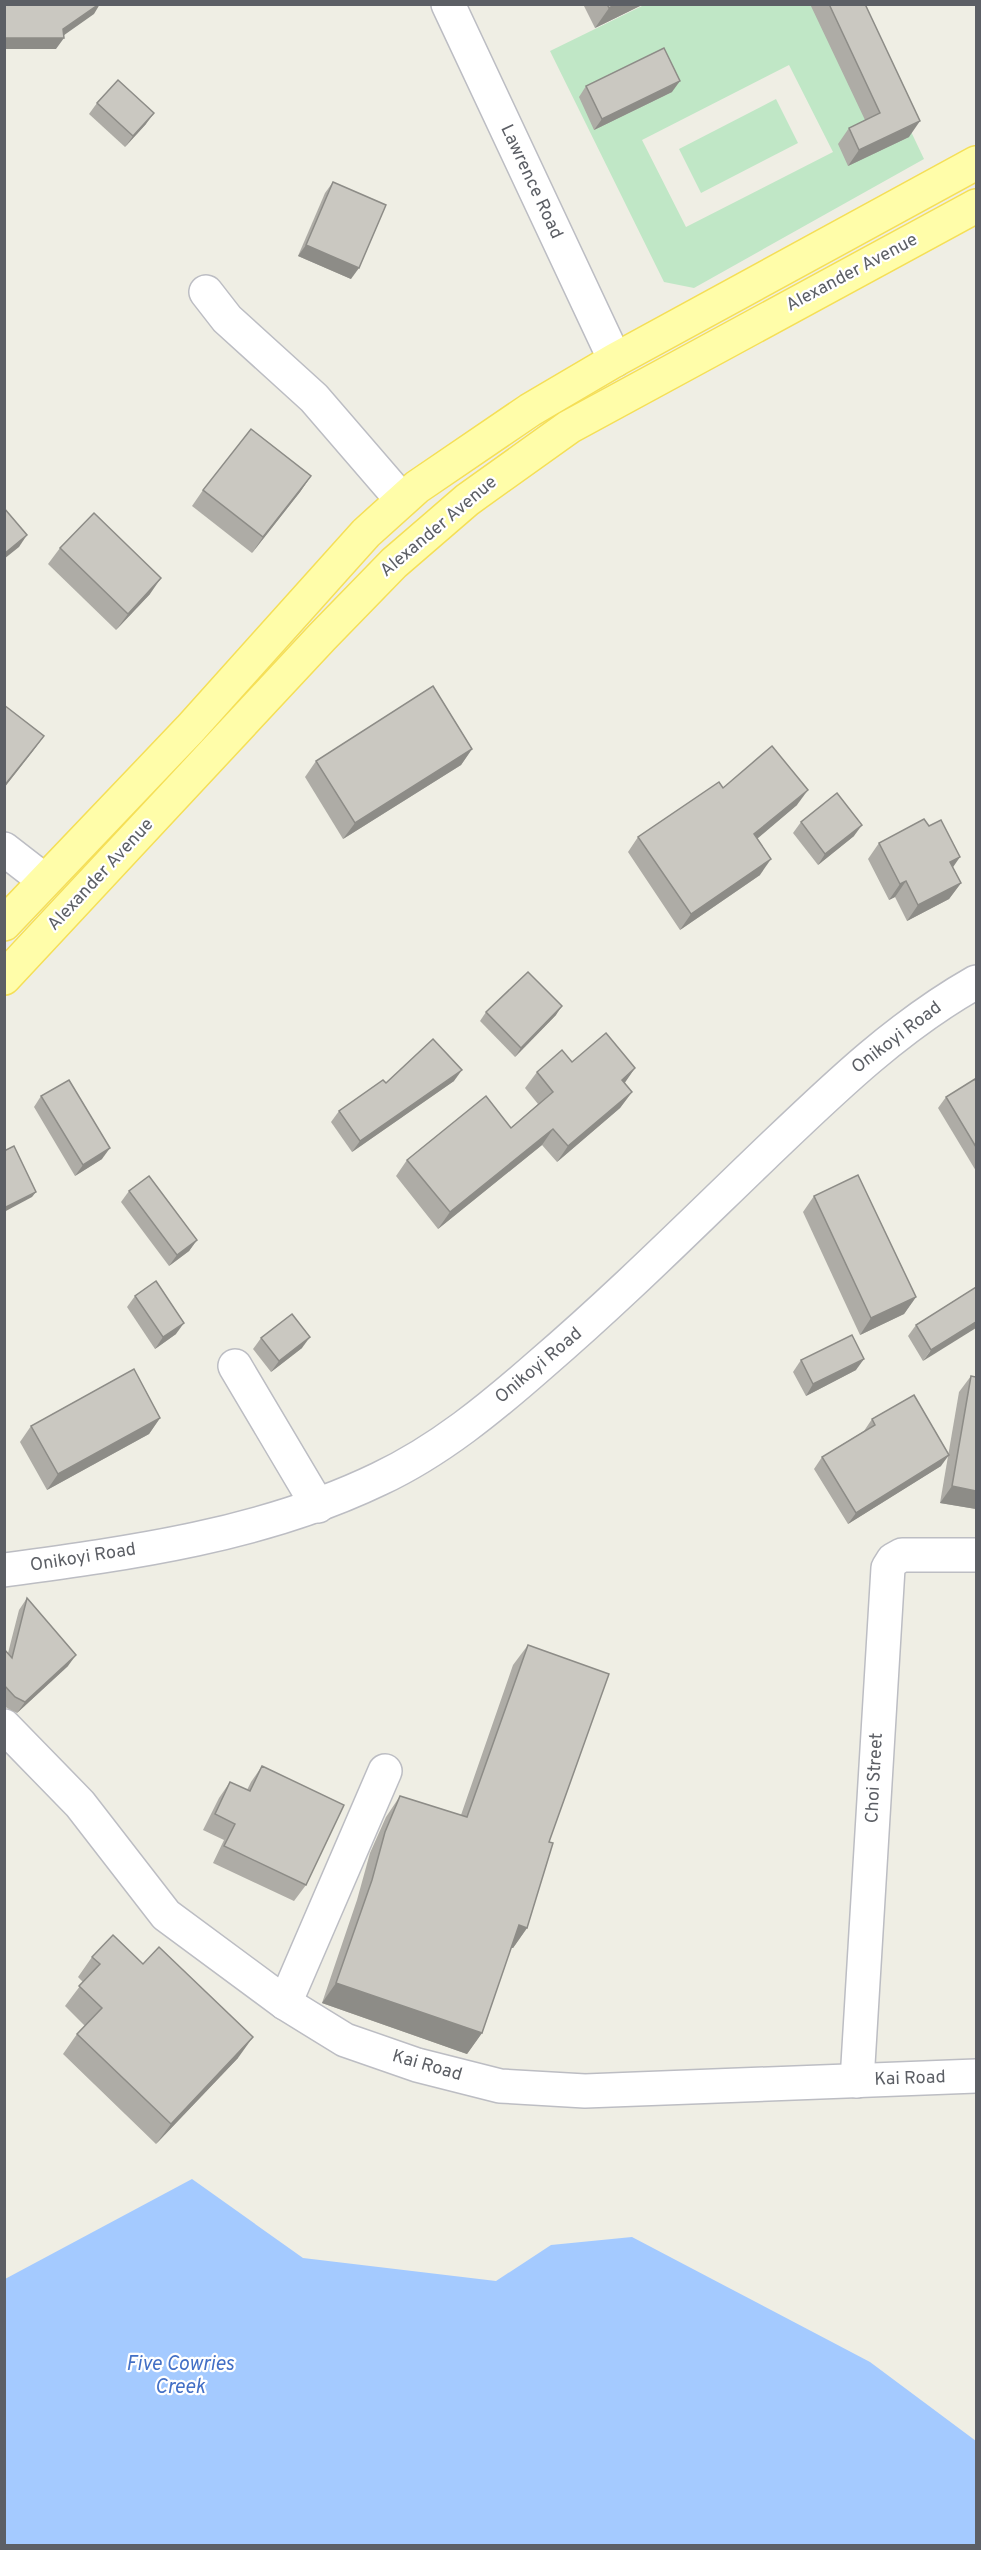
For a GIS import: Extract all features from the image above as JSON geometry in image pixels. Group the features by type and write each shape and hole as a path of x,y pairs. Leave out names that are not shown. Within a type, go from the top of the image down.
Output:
{"main road":[{"name":"Alexander Avenue","path":"4,924 190,729 366,533 417,486 530,410 615,360 976,163"},
{"name":"Alexander Avenue","path":"4,978 322,637 394,563 467,500 569,427 976,206"}],"street":[{"name":"Lawrence Road","path":"448,4 615,360"},
{"path":"206,292 227,319 314,398 402,500"},
{"path":"4,849 44,880"},
{"name":"Onikoyi Road","path":"4,1570 116,1555 253,1525 318,1506 381,1478 452,1436 512,1390 591,1322 856,1067 911,1023 976,982"},
{"path":"235,1366 318,1506"},
{"name":"Choi Street","path":"857,2081 888,1568 893,1560 902,1555 976,1554"},
{"name":"Kai Road","path":"4,1726 80,1804 166,1915 285,2003 345,2040 417,2065 500,2085 585,2091 976,2076"},
{"path":"285,2003 385,1771"}],"green space":[{"path":"644,5 851,5 924,159 694,288 664,282 550,51","holes":["789,65 833,152 686,227 642,140"]},
{"path":"776,99 798,143 701,193 679,149"}],"water":[{"name":"Five Cowries Creek","path":"192,2179 303,2258 496,2281 551,2245 632,2237 870,2362 976,2441 976,2545 5,2545 5,2279"}],"building":[{"path":"4,4 99,4 63,29 64,38 4,38"},
{"path":"829,4 865,4 920,121 859,150 849,128 880,113"},
{"path":"664,48 680,81 602,119 586,86"},
{"path":"118,80 154,113 133,136 97,103"},
{"path":"333,182 386,205 359,268 306,245"},
{"path":"251,429 311,476 263,537 203,490"},
{"path":"4,508 27,535 4,554"},
{"path":"94,513 161,578 128,614 60,548"},
{"path":"433,686 472,749 355,823 316,761"},
{"path":"4,705 44,736 4,786"},
{"path":"772,746 808,790 754,834 771,859 691,914 638,837 719,782 723,788"},
{"path":"837,793 862,825 825,854 801,822"},
{"path":"924,819 929,826 941,820 960,857 950,862 961,883 918,905 906,881 900,884 879,843"},
{"path":"528,972 562,1006 521,1048 486,1012"},
{"path":"606,1033 635,1068 622,1080 632,1092 568,1146 553,1129 450,1212 407,1160 486,1096 511,1128 553,1092 537,1072 562,1050 572,1062"},
{"path":"433,1039 462,1070 360,1141 339,1111 383,1080 386,1083"},
{"path":"975,1079 976,1082 976,1147 946,1097"},
{"path":"69,1080 110,1148 83,1165 41,1096"},
{"path":"14,1146 36,1192 4,1208 4,1151"},
{"path":"858,1175 916,1297 871,1318 814,1196"},
{"path":"149,1176 197,1240 177,1255 129,1191"},
{"path":"156,1281 184,1323 163,1337 135,1296"},
{"path":"976,1287 976,1322 931,1350 916,1325"},
{"path":"292,1314 310,1337 279,1361 261,1338"},
{"path":"852,1335 864,1359 813,1384 801,1360"},
{"path":"134,1369 160,1418 58,1474 31,1426"},
{"path":"971,1376 976,1377 976,1491 952,1486"},
{"path":"914,1395 949,1455 856,1513 822,1457 875,1425 872,1419"},
{"path":"27,1598 76,1655 25,1702 15,1697 4,1685 4,1649 12,1658"},
{"path":"528,1645 609,1674 549,1842 553,1843 527,1928 519,1925 482,2033 336,1983 372,1880 385,1832 400,1796 467,1817"},
{"path":"262,1766 344,1805 306,1885 224,1846 235,1824 215,1814 230,1782 250,1791"},
{"path":"113,1935 143,1964 159,1947 253,2037 171,2124 77,2034 102,2008 79,1986 100,1964 92,1957"}]}
